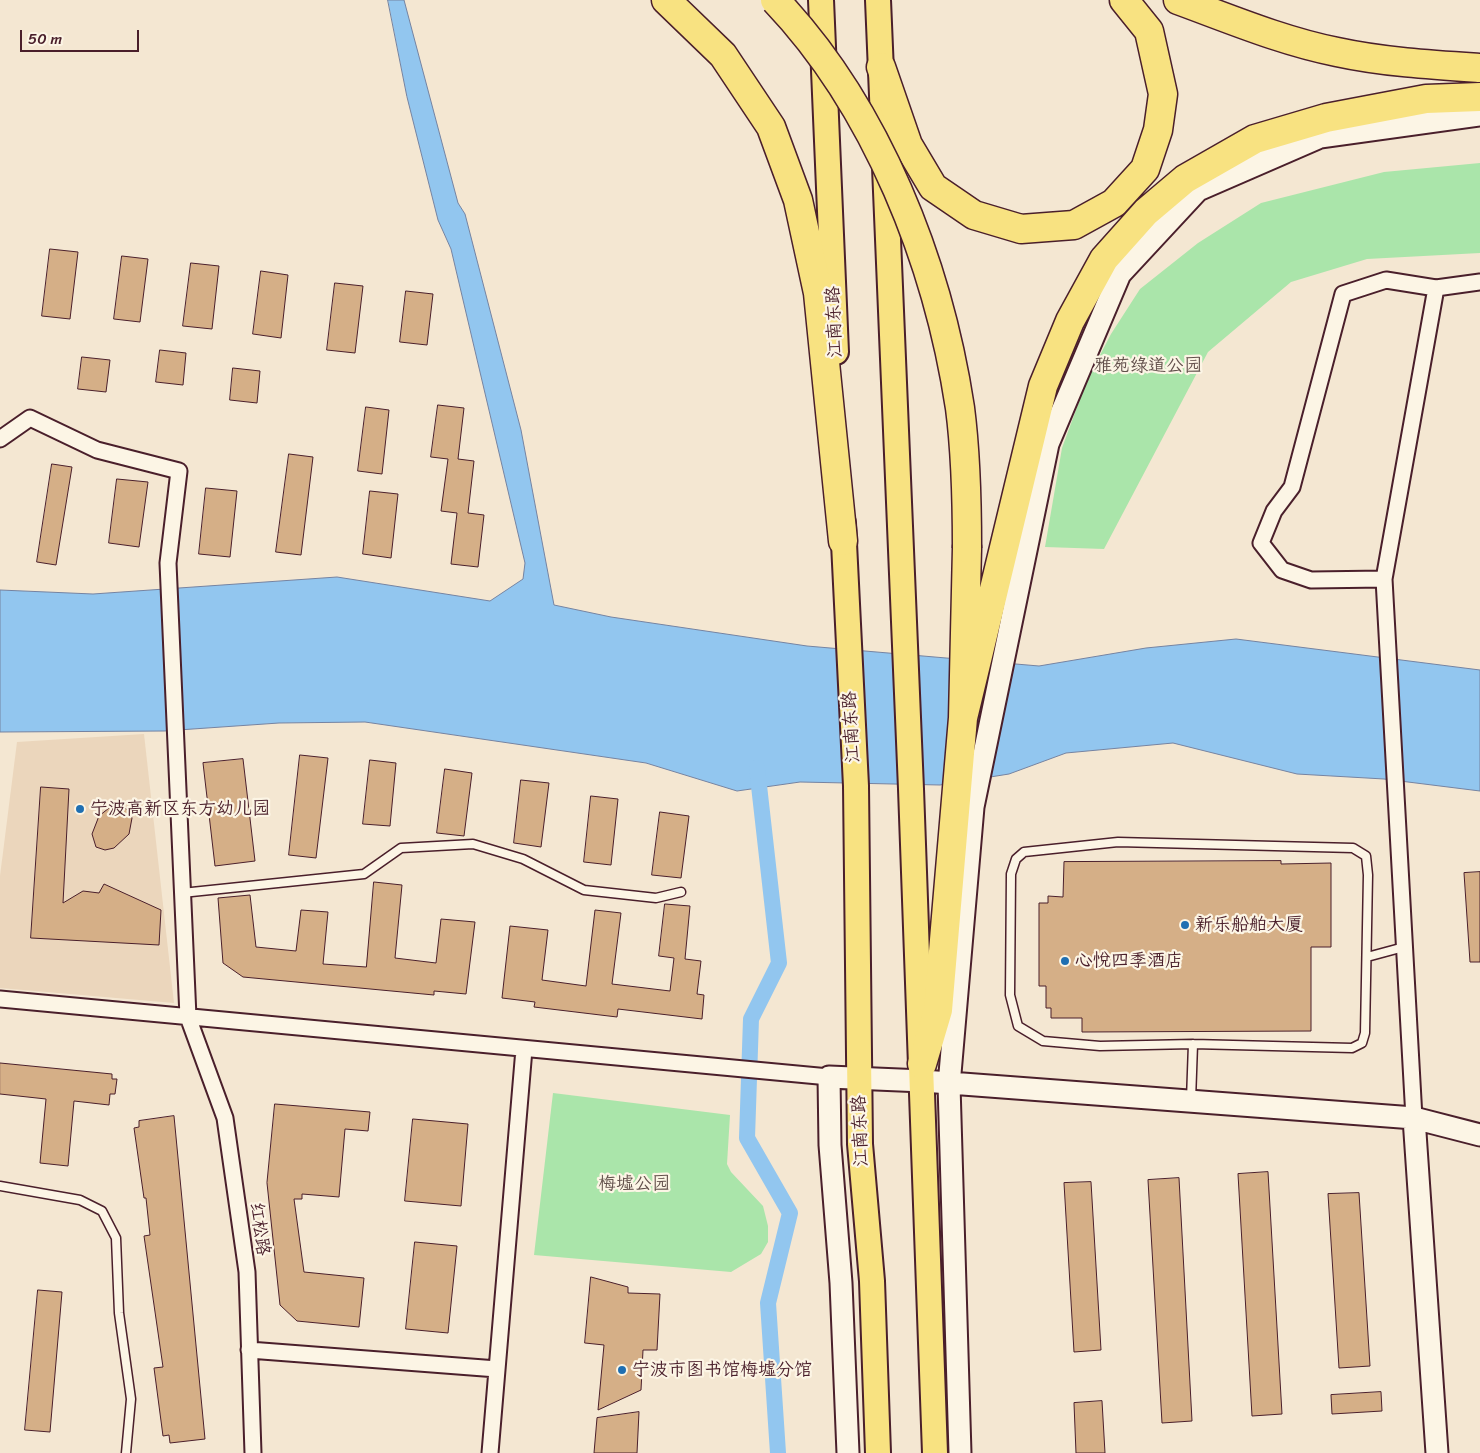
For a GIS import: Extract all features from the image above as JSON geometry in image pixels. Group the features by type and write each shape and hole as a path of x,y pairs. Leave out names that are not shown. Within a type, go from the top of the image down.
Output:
{"highway":[{"path":"666,0 723,54 771,127 798,200 818,293 843,541"},
{"path":"775,0 793,19 839,83 867,129 899,189 934,291 953,366 960,410 965,458 972,644"},
{"path":"881,67 908,145 933,187 974,215 1021,229 1074,225 1114,203 1145,169 1158,130 1163,94 1149,31 1124,0"},
{"path":"1178,0 1254,28 1337,52 1435,65 1480,68"},
{"path":"922,1073 938,1010 963,718 972,644 1043,386 1070,321 1104,259 1146,212 1185,179 1255,139 1326,118 1426,99 1480,97"}],"main road":[{"name":"江南东路","path":"821,0 847,637 856,786 860,1144 872,1282 878,1453"},
{"path":"878,0 912,789 935,1453"},
{"path":"960,1453 950,1085 973,807 1048,444 1120,274 1198,190 1320,137 1480,115"},
{"path":"848,1453 841,1283 830,1145 828,1077 859,1080 922,1073 950,1085 1414,1118 1480,1135"},
{"path":"1414,1118 1437,1453"}],"street":[{"path":"1384,579 1311,580 1282,570 1261,544 1274,511 1292,487 1342,294 1386,280 1436,288 1480,282"},
{"path":"1414,1118 1384,579 1436,288"},
{"name":"红松路","path":"0,439 30,418 97,450 179,471 168,563 188,1018 225,1118 247,1272 253,1453"},
{"path":"0,998 188,1018 828,1077"},
{"path":"490,1453 524,1049"},
{"path":"249,1350 497,1369"}],"lane":[{"path":"1118,842 1353,848 1366,856 1368,875 1367,957 1365,1033 1362,1044 1352,1048 1193,1044 1100,1046 1043,1041 1018,1026 1010,995 1011,874 1016,859 1024,852 1118,842"},
{"path":"182,894 364,874 401,848 473,844 523,859 584,890 656,898 682,892"},
{"path":"1367,957 1404,947"},
{"path":"1191,1102 1193,1044"},
{"path":"0,1186 80,1200 102,1211 116,1238 119,1313 131,1399 126,1453"}],"shaded area":[{"name":"宁波高新区东方幼儿园","path":"144,734 174,1003 0,988 0,876 17,742"}],"green space":[{"name":"雅苑绿道公园","path":"1480,163 1480,253 1367,259 1291,282 1208,352 1104,549 1045,547 1062,448 1087,380 1111,334 1140,289 1198,243 1261,203 1384,172"},
{"name":"梅墟公园","path":"553,1093 730,1115 727,1164 731,1172 763,1206 768,1226 768,1242 761,1254 731,1272 534,1255"}],"water":[{"path":"388,0 404,0 458,203 465,214 521,430 554,605 611,617 807,646 1039,666 1146,648 1236,639 1480,670 1480,791 1384,779 1297,774 1173,743 1066,753 1009,774 940,785 800,782 737,791 646,763 365,722 279,723 164,731 0,732 0,590 93,594 337,577 490,601 523,579 525,563 451,249 438,220 407,97"}],"building":[{"path":"50,249 78,252 70,319 42,316"},
{"path":"122,256 148,259 140,322 114,319"},
{"path":"191,263 219,266 212,329 183,326"},
{"path":"261,271 288,275 281,338 253,334"},
{"path":"335,283 363,286 355,353 327,350"},
{"path":"406,291 433,294 427,345 400,342"},
{"path":"160,350 186,353 183,385 156,382"},
{"path":"82,357 110,360 106,392 78,389"},
{"path":"233,368 260,371 257,403 230,400"},
{"path":"438,405 464,408 458,459 474,461 468,513 484,515 478,567 451,564 457,513 441,511 448,459 431,457"},
{"path":"366,407 389,410 382,474 358,471"},
{"path":"289,454 313,457 301,555 276,552"},
{"path":"52,464 72,467 56,565 37,562"},
{"path":"117,479 148,482 139,547 109,543"},
{"path":"206,488 237,491 230,557 199,554"},
{"path":"370,491 398,494 391,558 363,554"},
{"path":"300,755 328,758 316,858 289,855"},
{"path":"243,759 255,861 215,866 203,763"},
{"path":"370,760 396,763 390,826 363,824"},
{"path":"445,769 472,773 464,836 437,833"},
{"path":"521,780 549,783 541,847 514,843"},
{"path":"41,787 69,789 63,903 83,891 99,893 104,884 161,910 159,945 31,938"},
{"path":"591,796 618,799 611,865 584,862"},
{"path":"121,806 128,810 132,818 129,834 114,848 105,850 96,847 92,834 99,816 109,808"},
{"path":"660,812 689,816 681,878 652,875"},
{"name":"新乐船舶大厦","path":"1281,861 1281,864 1331,863 1331,947 1311,947 1311,1031 1082,1032 1082,1018 1051,1018 1051,1008 1046,1008 1046,986 1039,986 1039,903 1048,903 1048,896 1063,897 1064,862"},
{"path":"1480,872 1480,962 1470,962 1464,873"},
{"path":"374,882 402,885 395,958 436,963 441,919 475,922 466,994 434,991 434,995 243,977 223,963 218,898 250,895 256,947 296,951 301,910 328,912 323,964 366,967"},
{"path":"665,904 690,906 685,959 701,961 697,994 704,995 702,1019 618,1009 617,1017 534,1007 535,1002 502,998 510,926 548,930 542,980 586,986 595,910 621,913 612,984 670,991 674,958 659,956"},
{"path":"0,1063 112,1074 112,1079 117,1079 115,1094 110,1094 109,1105 74,1101 68,1166 40,1163 46,1099 0,1094"},
{"path":"275,1104 370,1112 368,1131 345,1129 339,1197 302,1194 302,1199 294,1199 304,1272 364,1278 359,1327 297,1321 280,1305 267,1183"},
{"path":"174,1116 205,1439 170,1443 169,1435 163,1436 154,1368 163,1367 144,1236 150,1235 146,1198 144,1198 134,1128 139,1127 139,1121"},
{"path":"413,1119 468,1124 461,1206 405,1201"},
{"path":"1268,1172 1282,1414 1252,1416 1238,1174"},
{"path":"1179,1178 1192,1421 1162,1423 1148,1180"},
{"path":"1091,1182 1101,1350 1074,1352 1064,1183"},
{"path":"1359,1193 1370,1366 1339,1368 1328,1194"},
{"path":"415,1242 457,1246 448,1333 406,1329"},
{"name":"宁波市图书馆梅墟分馆","path":"591,1277 628,1287 628,1293 660,1294 657,1350 643,1350 641,1390 598,1410 604,1345 585,1343"},
{"path":"38,1290 62,1292 50,1432 25,1430"},
{"path":"1381,1392 1382,1411 1332,1414 1331,1395"},
{"path":"1102,1401 1105,1453 1076,1453 1074,1403"},
{"path":"639,1412 637,1453 594,1453 597,1418"}],"waterway":[{"path":"757,768 779,963 751,1019 747,1138 790,1213 768,1303 778,1453"}],"place":[{"name":"宁波高新区东方幼儿园","path":"80,809"},
{"name":"新乐船舶大厦","path":"1185,925"},
{"name":"心悦四季酒店","path":"1065,961"},
{"name":"宁波市图书馆梅墟分馆","path":"622,1370"}]}
